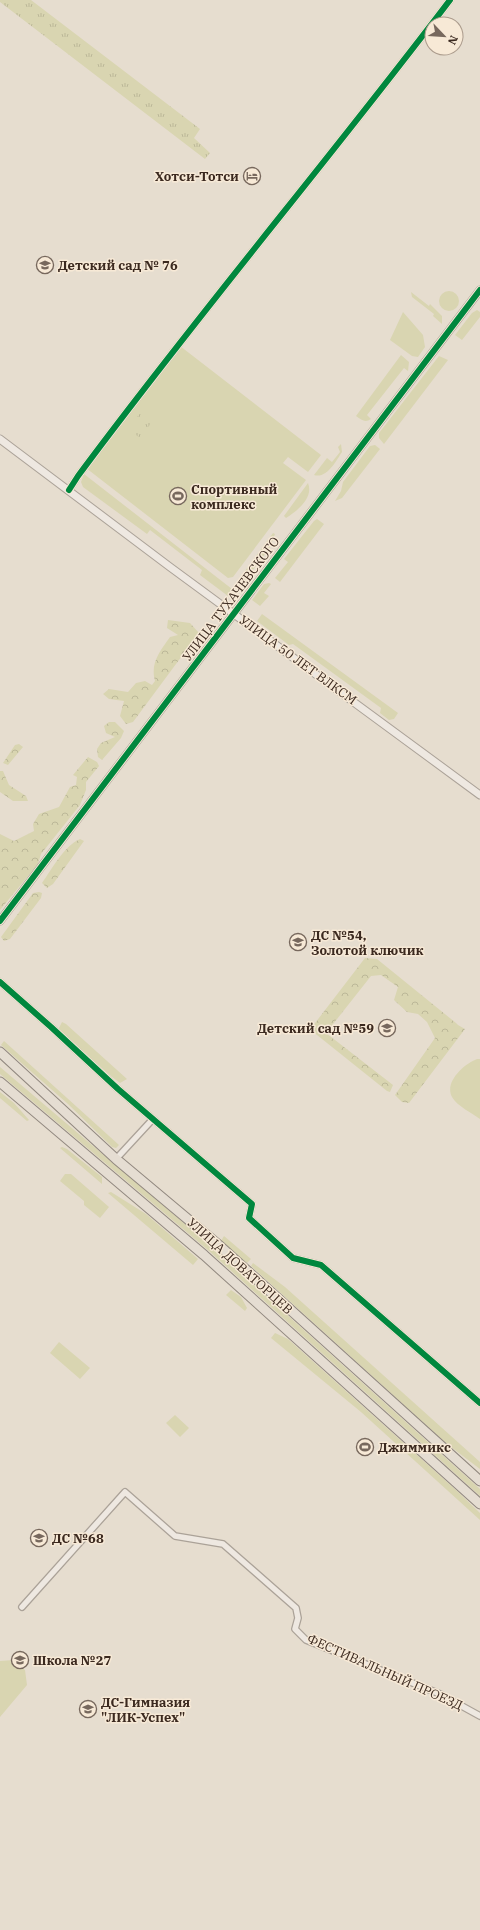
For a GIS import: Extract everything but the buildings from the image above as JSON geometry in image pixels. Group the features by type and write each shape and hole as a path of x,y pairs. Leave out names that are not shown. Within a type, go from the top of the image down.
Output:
{"main road":[{"name":"УЛИЦА ДОВАТОРЦЕВ","path":"0,1052 116,1159 221,1247 480,1482"},
{"name":"УЛИЦА ДОВАТОРЦЕВ","path":"0,1082 209,1259 480,1504"}],"street":[{"path":"69,490 81,471 175,348 385,86 450,0"},
{"name":"УЛИЦА ТУХАЧЕВСКОГО","path":"0,921 480,290"},
{"name":"УЛИЦА 50 ЛЕТ ВЛКСМ","path":"0,439 480,795"},
{"path":"0,982 152,1120 252,1204 249,1218 293,1258 321,1265 480,1403"},
{"path":"116,1159 152,1120"},
{"name":"ФЕСТИВАЛЬНЫЙ ПРОЕЗД","path":"22,1607 125,1492 175,1536 224,1544 296,1608 298,1618 295,1629 306,1640 440,1694 480,1716"}],"green space":[{"path":"0,0 31,0 200,129 194,138 210,153 205,159 0,2"},
{"path":"449,291 456,294 459,301 456,308 449,311 442,308 439,301 442,294"},
{"path":"411,292 429,306 430,304 442,316 442,324 433,316 434,314 412,297"},
{"path":"477,310 480,312 480,317 462,340 455,335 472,313"},
{"path":"403,312 423,335 425,347 418,357 412,356 390,340"},
{"path":"180,346 321,455 308,472 288,457 283,463 306,480 233,577 228,578 86,468"},
{"path":"401,355 409,362 408,371 404,368 367,415 371,419 365,421 356,416"},
{"path":"439,356 448,360 384,444 379,438 379,433"},
{"path":"140,413 152,422 140,438 128,429"},
{"path":"341,444 342,452 331,468 319,476 314,475 327,458 332,462 340,452 338,447"},
{"path":"375,445 380,449 342,498 335,501 341,491 343,482 370,446"},
{"path":"84,474 232,589 228,596 200,575 202,570 150,530 147,534 83,487 81,482"},
{"path":"308,483 309,494 307,499 295,512 286,518 284,516"},
{"path":"317,519 324,524 280,582 275,578 288,562 284,559"},
{"path":"273,533 275,534 269,549 238,589 234,586"},
{"path":"264,584 271,584 264,593 269,596 260,606 252,600"},
{"path":"262,614 398,713 394,719 389,720 380,713 381,708 293,644 289,645 257,621"},
{"path":"168,620 190,623 199,633 133,722 126,724 120,716 124,701 109,699 103,694 109,689 128,692 136,683 145,681 152,685 155,681 155,663 160,652 170,637 178,635 167,628"},
{"path":"109,722 115,722 124,731 121,738 102,760 98,757 97,749 101,743 115,737 106,733 104,726"},
{"path":"19,744 23,747 8,765 3,763 15,745"},
{"path":"88,757 97,762 99,766 86,782 86,790 80,805 41,854 38,864 0,910 0,834 14,841 34,831 33,824 39,814 59,807 70,787 76,785 77,777 73,775"},
{"path":"0,771 3,771 9,785 26,796 28,801 13,801 0,792"},
{"path":"80,839 84,841 53,884 47,888 42,883 54,865 74,842"},
{"path":"33,893 42,893 41,898 10,939 4,941 1,937"},
{"path":"365,958 377,959 458,1025 465,1029 409,1103 402,1102 395,1095 435,1038 427,1022 418,1014 407,1012 394,1000 398,987 381,975 371,976 326,1033 393,1085 390,1092 312,1031 312,1027"},
{"path":"62,1022 127,1079 120,1083 112,1077 61,1032 59,1028"},
{"path":"4,1041 119,1145 116,1148 112,1147 68,1104 1,1045"},
{"path":"477,1059 480,1059 480,1119 457,1103 452,1097 450,1091 453,1080 461,1069"},
{"path":"0,1067 212,1247 480,1489 480,1496 209,1251 0,1074"},
{"path":"0,1092 14,1103 29,1120 27,1121 0,1098"},
{"path":"62,1147 67,1149 102,1177 102,1184 60,1148"},
{"path":"65,1174 71,1174 109,1207 100,1218 84,1205 84,1201 60,1181"},
{"path":"111,1192 146,1214 198,1259 193,1265 108,1193"},
{"path":"224,1236 251,1259 247,1263 221,1241"},
{"path":"253,1263 285,1287 480,1462 480,1469 447,1444 251,1266"},
{"path":"231,1290 241,1297 247,1308 245,1311 226,1295"},
{"path":"275,1333 288,1339 457,1491 480,1513 480,1520 361,1412 271,1338"},
{"path":"59,1342 90,1368 80,1379 50,1353"},
{"path":"175,1415 189,1428 180,1437 166,1423"},
{"path":"14,1660 25,1670 27,1685 0,1717 0,1661"}],"cycle path":[{"path":"69,490 123,416 450,0"},
{"path":"0,921 480,290"},
{"path":"0,982 118,1089 252,1204 249,1218 293,1258 321,1265 480,1403"}],"place":[{"name":"Хотси-Тотси","path":"252,176"},
{"name":"Детский сад № 76","path":"45,265"},
{"name":"Спортивный комплекс","path":"178,496"},
{"name":"ДС №54, Золотой ключик","path":"298,942"},
{"name":"Детский сад №59","path":"387,1028"},
{"name":"Джиммикс","path":"365,1447"},
{"name":"ДС №68","path":"39,1538"},
{"name":"Школа №27","path":"20,1660"},
{"name":"ДС-Гимназия \"ЛИК-Успех\"","path":"88,1709"}]}
